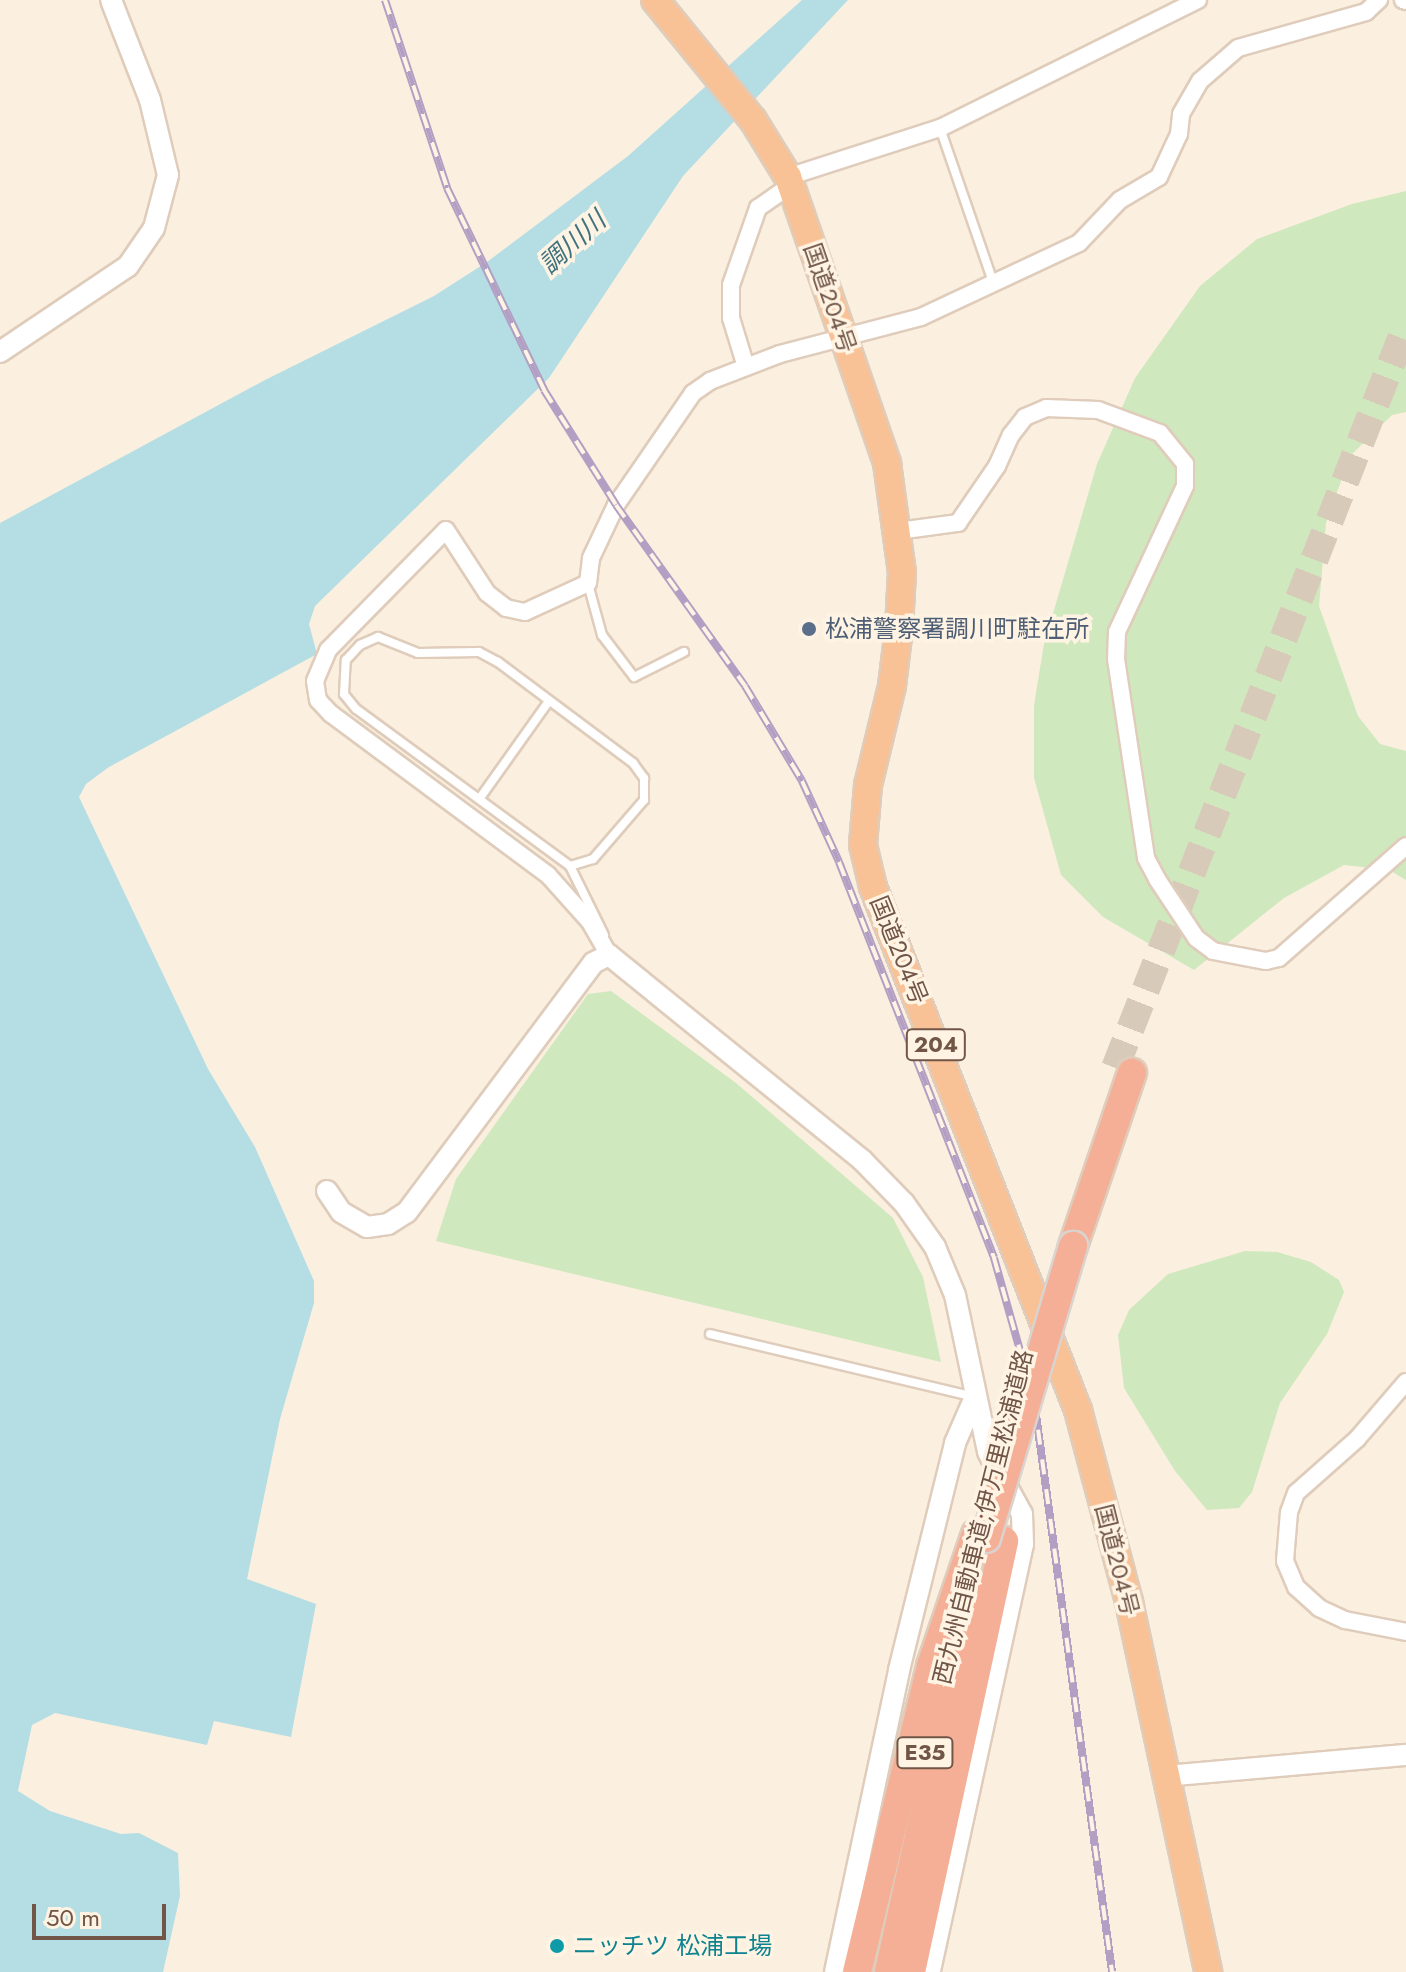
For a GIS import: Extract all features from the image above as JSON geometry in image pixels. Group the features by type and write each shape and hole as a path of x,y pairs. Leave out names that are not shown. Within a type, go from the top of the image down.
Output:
{"highway":[{"name":"国道204号","path":"660,2 753,120 790,181 887,463 898,531 899,628 892,686 868,785 863,845 873,887 1078,1410 1129,1602 1208,1972"},
{"path":"857,1972 931,1666 988,1538 1027,1415 1066,1243 1123,1071"},
{"path":"911,1972 988,1538"},
{"name":"西九州自動車道;伊万里松浦道路","path":"877,1972 988,1538"},
{"name":"西九州自動車道;伊万里松浦道路","path":"889,1972 988,1538"}],"street":[{"path":"0,352 128,266 154,228 168,175 150,100 111,0"},
{"path":"746,367 731,318 731,285 758,208 790,181 940,128 1198,0"},
{"path":"930,1972 1023,1544 1022,1514 988,1452 955,1295 935,1247 904,1203 862,1160 609,955 590,922 548,875 331,714 318,700 315,681 328,650 446,530 487,593 506,608 525,612 588,583 599,535 666,427 693,393 746,367 921,317 978,295 993,282 1079,243 1120,200 1159,177 1179,134 1181,114 1200,81 1238,48 1366,12 1379,0"},
{"path":"898,531 958,523 1018,426 1046,408 1098,410 1160,433 1185,464 1185,486 1125,612 1116,659 1144,847 1157,879 1196,938 1213,951 1266,961 1279,958 1406,846"},
{"path":"327,1191 341,1212 367,1227 388,1224 407,1212 593,963 609,955"},
{"path":"1406,1382 1349,1447 1296,1493 1289,1512 1285,1561 1296,1587 1319,1608 1345,1620 1406,1632"},
{"path":"835,1972 899,1670 955,1443 975,1397"},
{"path":"1165,1776 1406,1755"}],"lane":[{"path":"940,128 993,282"},
{"path":"588,583 602,635 634,677 684,652"},
{"path":"570,866 593,859 617,837 644,800 644,778 633,763 479,652 418,653 378,637 346,660 344,694 356,709 570,866 601,924 609,955"},
{"path":"480,798 549,701"},
{"path":"710,1334 975,1397"}],"green space":[{"path":"1406,191 1406,412 1392,415 1350,456 1326,523 1319,606 1358,716 1380,744 1406,751 1406,880 1389,870 1344,865 1284,898 1194,970 1103,917 1061,875 1034,778 1034,705 1044,644 1097,464 1135,378 1200,286 1257,239 1352,204"},
{"path":"611,991 736,1083 893,1218 923,1277 941,1362 436,1241 456,1179 588,994"},
{"path":"1245,1251 1277,1252 1311,1262 1339,1280 1344,1292 1327,1334 1280,1403 1252,1492 1239,1508 1207,1510 1175,1471 1124,1388 1118,1335 1129,1310 1168,1274"}],"water":[{"name":"調川川","path":"802,0 848,0 683,176 549,378 315,606 309,624 317,654 109,767 86,784 79,797 208,1069 255,1147 314,1281 314,1303 280,1419 247,1579 316,1604 291,1737 214,1721 207,1745 55,1713 32,1725 18,1791 50,1811 121,1834 139,1833 178,1853 180,1896 163,1972 0,1972 0,523 265,380 434,296 487,262 628,156"}],"tunnel":[{"path":"1115,1068 1406,326"}],"railway":[{"path":"385,0 447,188 544,390 616,505 745,686 802,781 839,862 994,1258 1034,1400 1112,1972"}],"place":[{"name":"松浦警察署調川町駐在所","path":"809,629"},
{"name":"ニッチツ 松浦工場","path":"557,1946"}]}
